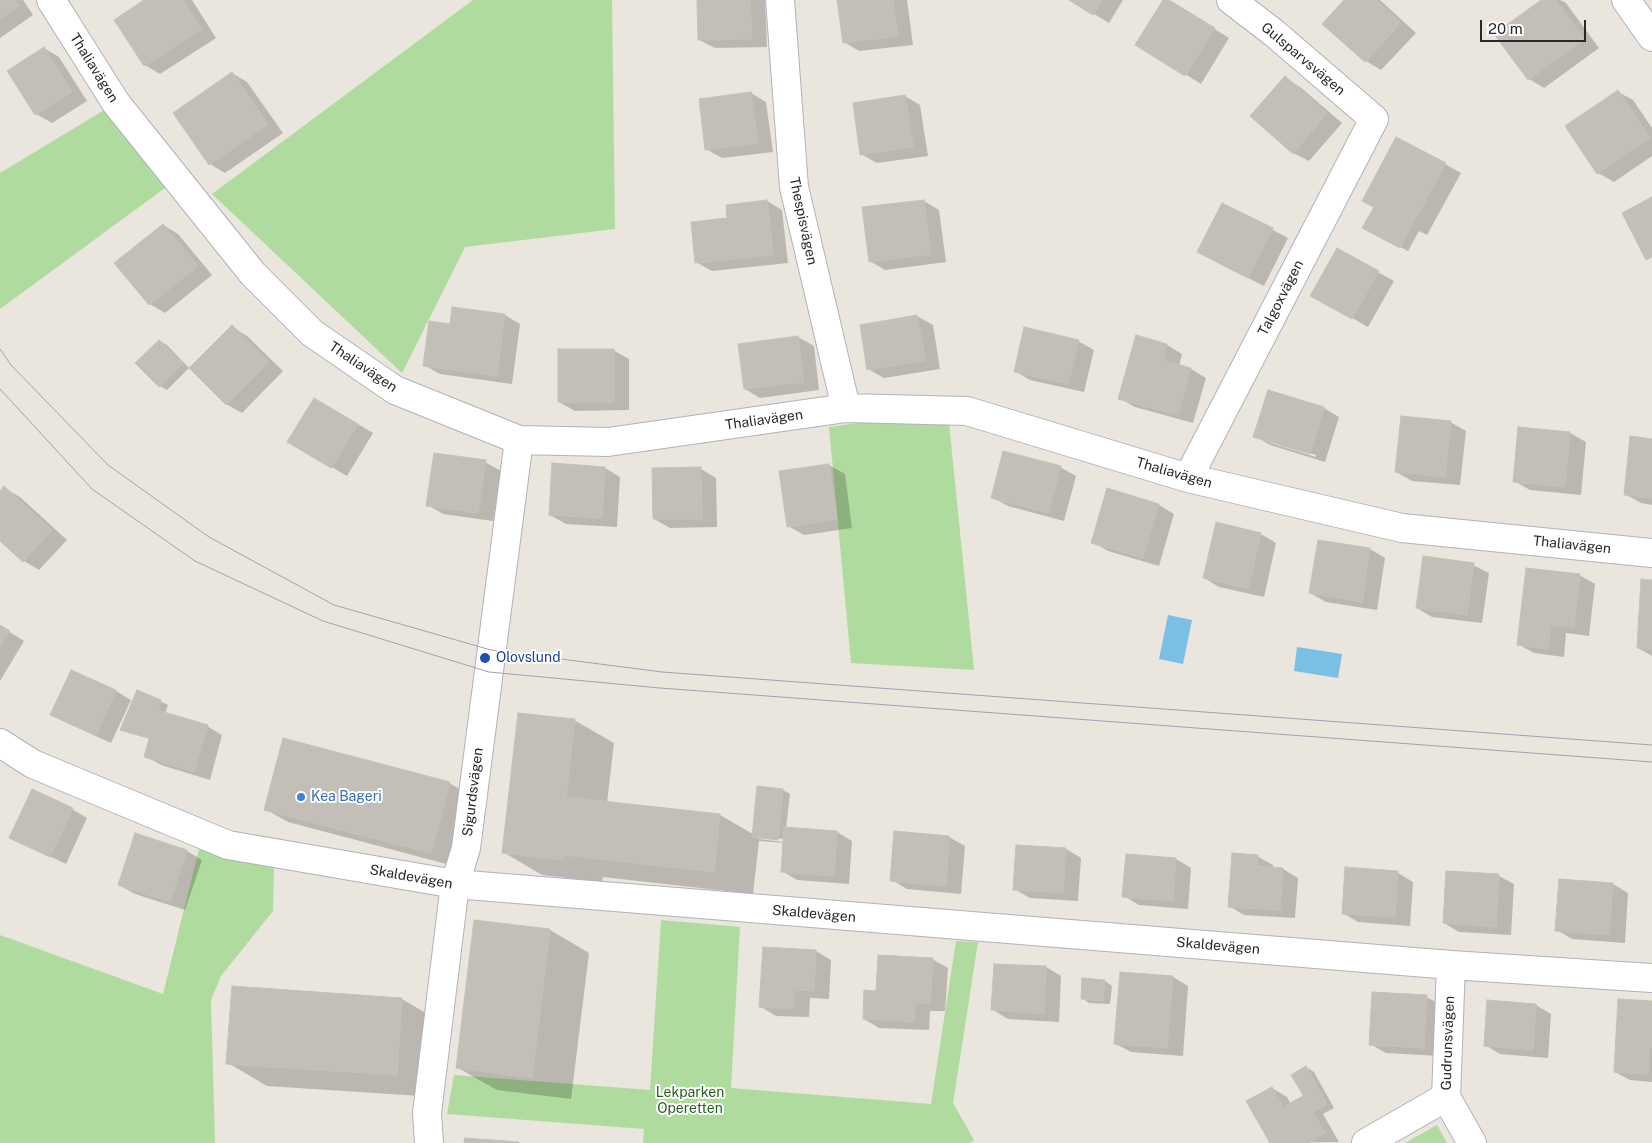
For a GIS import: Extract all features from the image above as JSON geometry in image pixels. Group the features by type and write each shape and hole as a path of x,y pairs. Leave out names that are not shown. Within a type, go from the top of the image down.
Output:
{"street":[{"name":"Thaliavägen","path":"51,0 116,104 253,274 312,333 395,390 519,440 608,442 846,408 968,411 1188,478 1402,528 1652,553"},
{"name":"Thespisvägen","path":"780,0 794,187 846,408"},
{"name":"Gulsparvsvägen","path":"1231,0 1274,33 1374,119"},
{"path":"1626,0 1652,36"},
{"name":"Talgoxvägen","path":"1188,478 1374,119"},
{"name":"Sigurdsvägen","path":"429,1143 427,1113 455,884 466,848 519,440"},
{"name":"Skaldevägen","path":"0,744 33,764 228,845 455,884 1451,965 1652,978"},
{"name":"Gudrunsvägen","path":"1451,965 1446,1097 1472,1143"},
{"path":"1366,1143 1446,1097"}],"green space":[{"path":"473,0 612,0 615,229 465,247 402,373 212,194"},
{"path":"106,109 165,188 0,309 0,173"},
{"path":"866,422 949,423 974,670 851,663 829,427"},
{"path":"200,845 274,868 273,911 221,976 211,1000 215,1143 0,1143 0,935 163,994"},
{"name":"Lekparken Operetten","path":"661,920 740,927 731,1088 931,1104 956,941 978,942 953,1103 974,1140 969,1143 643,1143 644,1129 447,1114 454,1075 650,1090"},
{"path":"1437,1125 1447,1143 1405,1143"}],"water":[{"path":"1168,615 1192,620 1183,664 1159,659"},
{"path":"1297,647 1342,654 1338,678 1294,671"}],"building":[{"path":"0,0 14,0 19,6 0,19"},
{"path":"144,0 183,0 202,29 144,66 114,20"},
{"path":"697,0 750,0 752,39 698,40"},
{"path":"837,0 893,0 898,36 843,43"},
{"path":"1069,0 1102,0 1093,15"},
{"path":"1163,0 1169,0 1215,28 1185,76 1135,45"},
{"path":"1344,0 1376,0 1401,23 1365,62 1322,24"},
{"path":"1541,0 1556,0 1584,39 1528,80 1494,34"},
{"path":"44,47 72,92 35,115 7,71"},
{"path":"232,72 268,124 209,165 173,113"},
{"path":"1285,76 1327,113 1293,154 1250,116"},
{"path":"1618,90 1650,138 1597,174 1565,126"},
{"path":"751,92 758,143 705,150 699,99"},
{"path":"905,95 913,147 860,155 853,103"},
{"path":"1396,137 1446,163 1411,227 1362,201"},
{"path":"1652,197 1652,257 1646,260 1622,213"},
{"path":"767,200 773,255 695,263 691,222 727,218 726,205"},
{"path":"924,200 931,254 869,262 862,207"},
{"path":"1222,203 1273,228 1248,278 1197,252"},
{"path":"1374,207 1411,227 1400,248 1362,228"},
{"path":"163,224 198,266 149,305 114,263"},
{"path":"1337,248 1379,271 1352,319 1310,296"},
{"path":"452,307 505,314 497,376 423,366 429,321 450,324"},
{"path":"917,315 925,360 867,370 860,325"},
{"path":"232,325 269,362 226,405 189,368"},
{"path":"1024,327 1079,340 1068,384 1014,372"},
{"path":"1136,335 1167,344 1163,360 1191,368 1178,415 1118,399"},
{"path":"798,336 804,382 744,389 738,344"},
{"path":"159,340 183,363 159,387 135,363"},
{"path":"558,349 614,349 614,402 558,402"},
{"path":"1268,390 1324,407 1310,454 1253,437"},
{"path":"314,398 358,424 331,468 287,442"},
{"path":"1401,416 1451,421 1445,477 1395,472"},
{"path":"1518,427 1570,432 1565,487 1513,482"},
{"path":"1630,436 1652,439 1652,498 1624,495"},
{"path":"1003,451 1061,466 1048,513 991,498"},
{"path":"434,453 486,460 478,513 426,506"},
{"path":"552,463 605,467 602,518 549,515"},
{"path":"829,464 837,519 787,527 779,471"},
{"path":"701,467 702,519 653,519 652,468"},
{"path":"4,486 52,530 23,562 0,541 0,491"},
{"path":"1107,488 1159,504 1143,558 1091,543"},
{"path":"1216,522 1261,533 1248,589 1203,578"},
{"path":"1318,540 1370,548 1362,602 1309,593"},
{"path":"1423,556 1474,563 1467,615 1416,608"},
{"path":"1526,568 1580,574 1574,627 1551,625 1548,649 1517,645"},
{"path":"1641,579 1652,580 1652,649 1637,648"},
{"path":"0,625 10,631 0,647"},
{"path":"71,670 116,690 96,735 50,715"},
{"path":"137,690 161,700 149,738 120,730"},
{"path":"157,710 208,725 194,772 144,757"},
{"path":"518,713 575,719 566,797 720,814 714,872 564,855 563,860 502,853"},
{"path":"283,738 450,782 431,853 264,810"},
{"path":"757,786 783,789 778,840 752,837"},
{"path":"32,789 73,808 50,857 9,838"},
{"path":"784,827 837,831 834,876 781,872"},
{"path":"894,831 949,836 946,886 890,881"},
{"path":"135,833 187,850 170,902 118,885"},
{"path":"1016,845 1066,848 1063,893 1013,890"},
{"path":"1232,853 1258,855 1257,866 1283,868 1280,910 1228,907"},
{"path":"1126,854 1176,858 1173,901 1122,897"},
{"path":"1345,867 1398,871 1395,917 1342,914"},
{"path":"1446,871 1499,874 1496,927 1443,923"},
{"path":"1559,879 1613,883 1609,935 1555,931"},
{"path":"474,920 550,929 532,1078 456,1068"},
{"path":"763,947 816,950 814,991 795,990 793,1009 759,1007"},
{"path":"878,955 933,958 930,1003 915,1003 914,1022 863,1019 864,990 876,991"},
{"path":"994,964 1046,966 1044,1014 991,1010"},
{"path":"1120,972 1173,976 1167,1048 1114,1044"},
{"path":"1082,978 1105,980 1103,1001 1081,999"},
{"path":"232,986 402,998 397,1075 226,1064"},
{"path":"1372,992 1427,995 1424,1048 1369,1045"},
{"path":"1618,999 1652,1001 1652,1047 1649,1047 1648,1074 1614,1072"},
{"path":"1487,1000 1536,1004 1533,1050 1484,1046"},
{"path":"1306,1066 1327,1104 1313,1112 1291,1075"},
{"path":"1272,1087 1283,1107 1303,1096 1325,1133 1308,1143 1270,1143 1246,1101"},
{"path":"465,1138 519,1142 519,1143 464,1143"}],"tram line":[{"path":"0,349 11,365 108,465 209,537 334,605 491,650 662,672 1652,745"},
{"path":"0,389 92,489 195,561 323,621 489,672 660,688 1652,762"}],"place":[{"name":"Olovslund","path":"485,658"},
{"name":"Kea Bageri","path":"301,797"}]}
